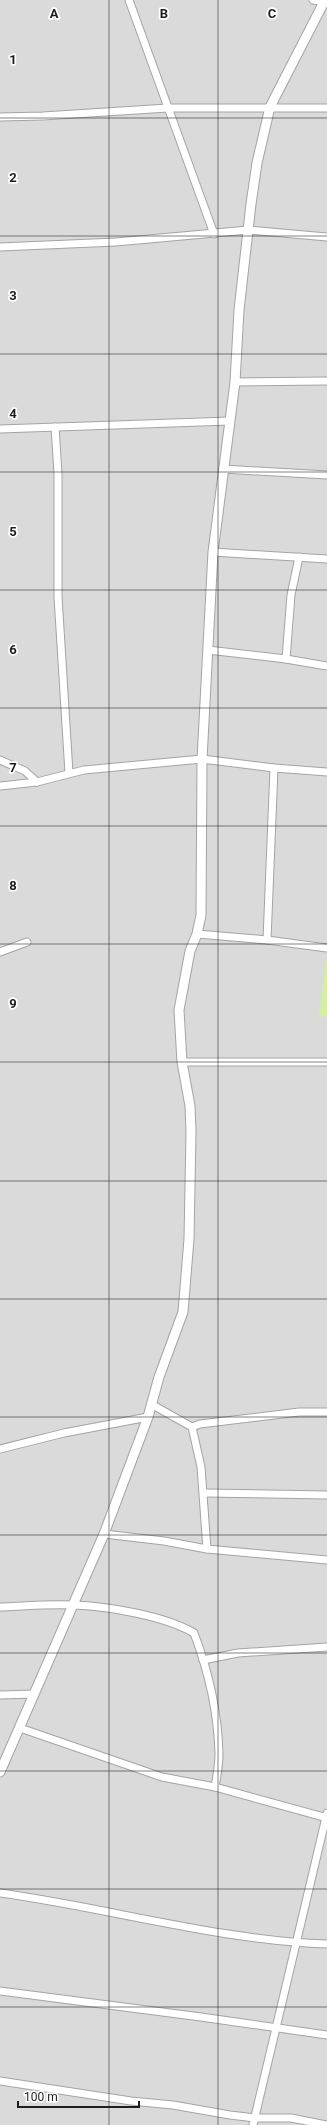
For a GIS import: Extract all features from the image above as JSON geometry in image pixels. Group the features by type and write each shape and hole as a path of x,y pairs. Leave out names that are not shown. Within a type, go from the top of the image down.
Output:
{"street":[{"path":"129,0 214,234"},
{"path":"0,1772 104,1534 148,1417 151,1404 183,1312 189,1239 191,1139 190,1106 182,1062 179,1010 190,951 197,934 201,915 202,759 213,552 235,382 239,310 257,162 270,107 325,1 313,0"},
{"path":"0,117 29,117 168,108 327,108"},
{"path":"0,247 116,242 248,230 327,237"},
{"path":"235,382 327,381"},
{"path":"0,429 230,421"},
{"path":"55,427 58,474 58,597 69,773"},
{"path":"223,469 327,475"},
{"path":"213,552 327,559"},
{"path":"286,659 290,595 299,557"},
{"path":"208,650 286,659 327,666"},
{"path":"0,786 37,782 69,773 202,759 274,768 327,772"},
{"path":"0,760 25,771 37,782"},
{"path":"268,940 274,768"},
{"path":"197,934 268,940 327,948"},
{"path":"0,952 27,942"},
{"path":"182,1062 327,1062"},
{"path":"151,1404 192,1427 201,1467 207,1549"},
{"path":"192,1427 200,1424 270,1415 299,1412 327,1412"},
{"path":"0,1449 64,1433 148,1417"},
{"path":"204,1493 327,1495"},
{"path":"104,1534 207,1549 327,1560"},
{"path":"0,1607 74,1605 152,1617 182,1626 194,1633 203,1660 218,1739 219,1754 215,1787"},
{"path":"203,1660 238,1653 327,1647"},
{"path":"0,1695 35,1694"},
{"path":"20,1728 162,1777 215,1787 327,1816 295,1943 292,1967 274,2029 254,2122"},
{"path":"0,1893 56,1900 228,1934 295,1943 327,1944"},
{"path":"0,1991 327,2035"},
{"path":"0,2081 131,2101 174,2105 254,2122 291,2118 327,2125"}],"shaded area":[{"path":"0,0 327,0 327,2125 0,2125"}],"green space":[{"path":"326,960 327,961 327,1017 319,1016"}]}
